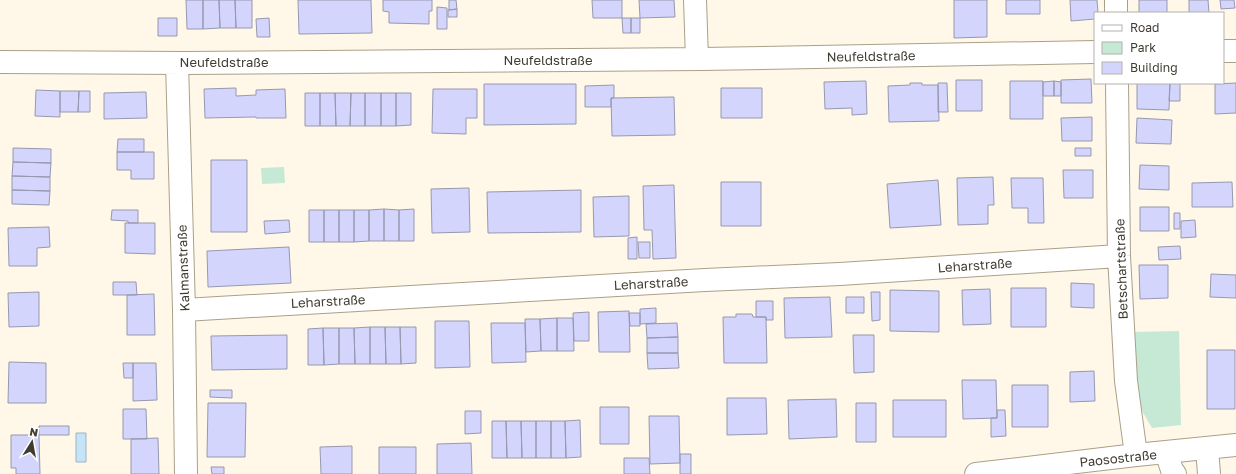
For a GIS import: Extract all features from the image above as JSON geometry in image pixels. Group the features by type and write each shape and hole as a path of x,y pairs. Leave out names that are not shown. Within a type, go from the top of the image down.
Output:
{"street":[{"path":"695,0 697,59"},
{"path":"1116,0 1116,12"},
{"path":"1224,51 1236,51"},
{"name":"Neufeldstraße","path":"0,62 177,63 697,59 1094,52"},
{"name":"Kalmanstraße","path":"177,63 184,310 186,474"},
{"name":"Betschartstraße","path":"1117,84 1119,256 1126,381 1136,455"},
{"name":"Leharstraße","path":"184,310 704,280 840,274 1119,256"},
{"name":"Paosostraße","path":"976,474 1236,445"},
{"path":"1208,448 1209,474"},
{"path":"1166,452 1172,470 1175,474"}],"green space":[{"path":"284,167 285,183 262,184 261,168"},
{"path":"1179,331 1181,425 1152,428 1138,404 1131,332"}],"water":[{"path":"76,433 86,433 86,462 76,462"}],"building":[{"path":"186,0 203,0 203,29 187,29"},
{"path":"203,0 219,0 220,28 203,29"},
{"path":"219,0 235,0 236,28 220,28"},
{"path":"235,0 252,0 252,28 236,28"},
{"path":"298,0 371,0 372,33 299,34"},
{"path":"383,0 432,0 432,11 429,11 429,24 389,23 389,12 383,11"},
{"path":"449,0 456,0 457,9 449,10"},
{"path":"592,0 622,0 622,18 593,18"},
{"path":"639,0 674,0 675,17 640,18"},
{"path":"954,0 987,0 987,37 954,38"},
{"path":"1006,0 1040,0 1040,14 1006,14"},
{"path":"1070,0 1097,0 1098,12 1094,12 1094,19 1071,21"},
{"path":"1139,0 1167,0 1167,12 1139,12"},
{"path":"1189,0 1208,0 1209,12 1189,12"},
{"path":"1220,0 1234,0 1235,8 1221,9"},
{"path":"437,7 447,8 447,29 437,29"},
{"path":"457,9 457,17 448,17 448,10"},
{"path":"158,18 177,18 177,36 158,36"},
{"path":"269,18 270,37 257,37 256,19"},
{"path":"622,18 631,18 631,33 623,33"},
{"path":"631,18 640,18 640,33 631,33"},
{"path":"1091,79 1092,103 1061,103 1061,80"},
{"path":"956,80 982,80 982,111 956,111"},
{"path":"866,81 867,114 852,115 852,108 825,109 824,82"},
{"path":"1010,81 1043,81 1043,119 1010,119"},
{"path":"1054,81 1061,82 1061,96 1054,96"},
{"path":"1054,81 1054,96 1043,96 1043,82"},
{"path":"910,83 938,85 939,121 889,122 888,86 910,85"},
{"path":"938,83 947,83 948,112 938,112"},
{"path":"1236,83 1236,113 1215,114 1215,84"},
{"path":"484,84 576,84 576,124 484,125"},
{"path":"1137,84 1170,84 1169,110 1137,109"},
{"path":"1170,84 1180,84 1180,101 1169,101"},
{"path":"614,85 614,98 611,98 611,107 585,107 585,86"},
{"path":"236,88 236,96 256,95 256,90 285,89 286,118 205,118 204,89"},
{"path":"721,88 762,88 762,118 721,118"},
{"path":"433,89 477,89 477,118 466,118 466,134 432,133"},
{"path":"36,90 60,91 60,117 35,116"},
{"path":"60,91 79,91 78,112 60,112"},
{"path":"79,91 90,91 90,112 78,112"},
{"path":"146,92 147,118 104,119 104,93"},
{"path":"305,93 320,93 320,126 305,126"},
{"path":"320,93 335,93 336,126 320,126"},
{"path":"335,93 351,93 350,126 336,126"},
{"path":"351,93 365,93 365,126 350,126"},
{"path":"365,93 381,93 381,126 365,126"},
{"path":"381,93 396,93 396,126 381,126"},
{"path":"396,93 411,93 411,125 396,126"},
{"path":"674,97 675,135 612,136 611,98"},
{"path":"1092,117 1092,141 1062,141 1061,118"},
{"path":"1137,118 1172,120 1171,144 1136,143"},
{"path":"118,139 144,139 144,152 117,152"},
{"path":"13,148 51,149 51,163 13,162"},
{"path":"1075,148 1091,148 1091,156 1075,156"},
{"path":"117,152 154,152 154,179 131,179 131,170 117,170"},
{"path":"211,160 247,160 247,232 211,232"},
{"path":"13,162 51,163 50,177 12,176"},
{"path":"1140,165 1169,166 1169,190 1139,189"},
{"path":"1063,170 1093,170 1093,198 1064,198"},
{"path":"12,176 50,177 50,191 12,190"},
{"path":"993,177 994,205 988,205 988,224 958,225 957,178"},
{"path":"1011,178 1043,178 1044,223 1028,223 1028,208 1012,208"},
{"path":"938,180 941,225 890,228 887,184"},
{"path":"721,182 761,182 761,226 721,226"},
{"path":"1232,182 1233,207 1192,207 1192,183"},
{"path":"674,185 676,258 653,259 652,230 644,230 643,186"},
{"path":"469,188 470,232 432,233 431,189"},
{"path":"12,190 50,191 49,205 12,204"},
{"path":"581,190 581,232 488,233 487,192"},
{"path":"629,196 629,236 594,237 593,197"},
{"path":"1140,207 1169,207 1169,231 1140,231"},
{"path":"384,209 399,210 399,241 384,241"},
{"path":"384,209 384,241 369,241 369,210"},
{"path":"414,209 414,241 399,241 399,210"},
{"path":"112,210 138,210 138,223 111,220"},
{"path":"309,210 324,210 324,242 309,242"},
{"path":"324,210 339,210 339,242 324,242"},
{"path":"339,210 354,210 354,242 339,242"},
{"path":"354,210 369,210 369,241 354,242"},
{"path":"1174,213 1180,213 1180,229 1174,229"},
{"path":"289,220 290,232 265,234 264,221"},
{"path":"1195,220 1196,237 1181,238 1181,221"},
{"path":"125,223 155,223 155,254 125,253"},
{"path":"49,227 50,247 37,248 37,266 9,266 8,228"},
{"path":"637,237 637,259 628,259 628,238"},
{"path":"638,242 650,242 650,258 639,258"},
{"path":"1180,246 1181,259 1159,260 1158,247"},
{"path":"289,247 291,283 208,287 207,251"},
{"path":"1139,265 1168,265 1168,298 1140,299"},
{"path":"1211,274 1236,275 1236,298 1210,297"},
{"path":"113,282 136,282 137,295 113,295"},
{"path":"1071,283 1094,284 1094,308 1071,307"},
{"path":"1011,288 1046,288 1046,327 1011,327"},
{"path":"990,289 991,324 963,325 962,290"},
{"path":"890,290 939,291 939,332 890,331"},
{"path":"39,292 39,326 9,327 8,293"},
{"path":"871,292 880,292 880,320 872,321"},
{"path":"154,294 155,335 127,335 127,295"},
{"path":"830,297 832,337 785,338 784,298"},
{"path":"846,297 864,297 864,313 846,313"},
{"path":"756,301 773,301 773,320 766,320 766,317 756,317"},
{"path":"656,308 656,323 640,324 640,309"},
{"path":"629,311 630,352 599,352 598,312"},
{"path":"589,312 589,341 574,341 573,313"},
{"path":"629,313 640,313 640,326 630,326"},
{"path":"736,314 752,314 753,317 766,317 767,363 724,363 723,317 736,317"},
{"path":"557,318 557,351 541,351 540,319"},
{"path":"557,318 573,318 574,351 557,351"},
{"path":"525,319 540,319 541,351 526,352"},
{"path":"435,321 469,321 470,367 435,368"},
{"path":"491,323 525,323 526,362 492,363"},
{"path":"677,323 678,337 647,338 646,324"},
{"path":"370,327 385,327 386,364 370,364"},
{"path":"370,327 370,364 355,364 354,328"},
{"path":"385,327 400,327 401,364 386,364"},
{"path":"400,327 416,327 416,363 401,364"},
{"path":"323,328 339,328 339,364 324,365"},
{"path":"323,328 324,365 308,365 308,329"},
{"path":"339,328 354,328 355,364 339,364"},
{"path":"287,335 287,369 212,370 211,336"},
{"path":"853,335 874,335 874,372 854,373"},
{"path":"678,337 678,353 647,353 647,338"},
{"path":"1207,350 1235,350 1235,409 1207,409"},
{"path":"647,353 678,353 679,368 648,369"},
{"path":"9,362 46,363 46,403 8,403"},
{"path":"123,363 133,363 133,378 124,378"},
{"path":"133,363 156,363 157,400 133,401"},
{"path":"1094,371 1095,401 1070,402 1070,372"},
{"path":"962,380 996,380 997,418 963,419"},
{"path":"1012,385 1048,385 1048,427 1012,427"},
{"path":"210,390 232,390 232,398 210,397"},
{"path":"727,398 766,398 767,434 727,435"},
{"path":"836,399 837,437 789,439 788,400"},
{"path":"893,400 946,400 946,437 893,437"},
{"path":"208,403 246,403 245,457 207,457"},
{"path":"856,403 876,403 876,442 856,442"},
{"path":"600,407 629,407 629,444 600,444"},
{"path":"123,409 146,409 147,439 123,439"},
{"path":"997,410 1005,410 1006,436 991,437 991,418 997,418"},
{"path":"465,411 481,411 481,433 465,434"},
{"path":"649,416 679,416 680,463 650,464"},
{"path":"580,420 581,457 566,458 565,421"},
{"path":"492,421 506,421 507,458 492,458"},
{"path":"506,421 521,421 522,458 507,458"},
{"path":"521,421 536,421 536,458 522,458"},
{"path":"536,421 551,421 551,458 536,458"},
{"path":"551,421 565,421 566,458 551,458"},
{"path":"39,426 69,426 69,435 39,435"},
{"path":"11,435 39,435 40,474 16,474 16,468 11,468"},
{"path":"158,438 159,474 131,474 131,439"},
{"path":"471,443 472,474 437,474 437,444"},
{"path":"352,446 352,474 321,474 320,447"},
{"path":"379,447 416,447 416,474 379,474"},
{"path":"680,454 691,454 691,474 680,474"},
{"path":"624,458 649,458 650,474 624,474"},
{"path":"211,467 224,467 224,474 212,474"}]}
